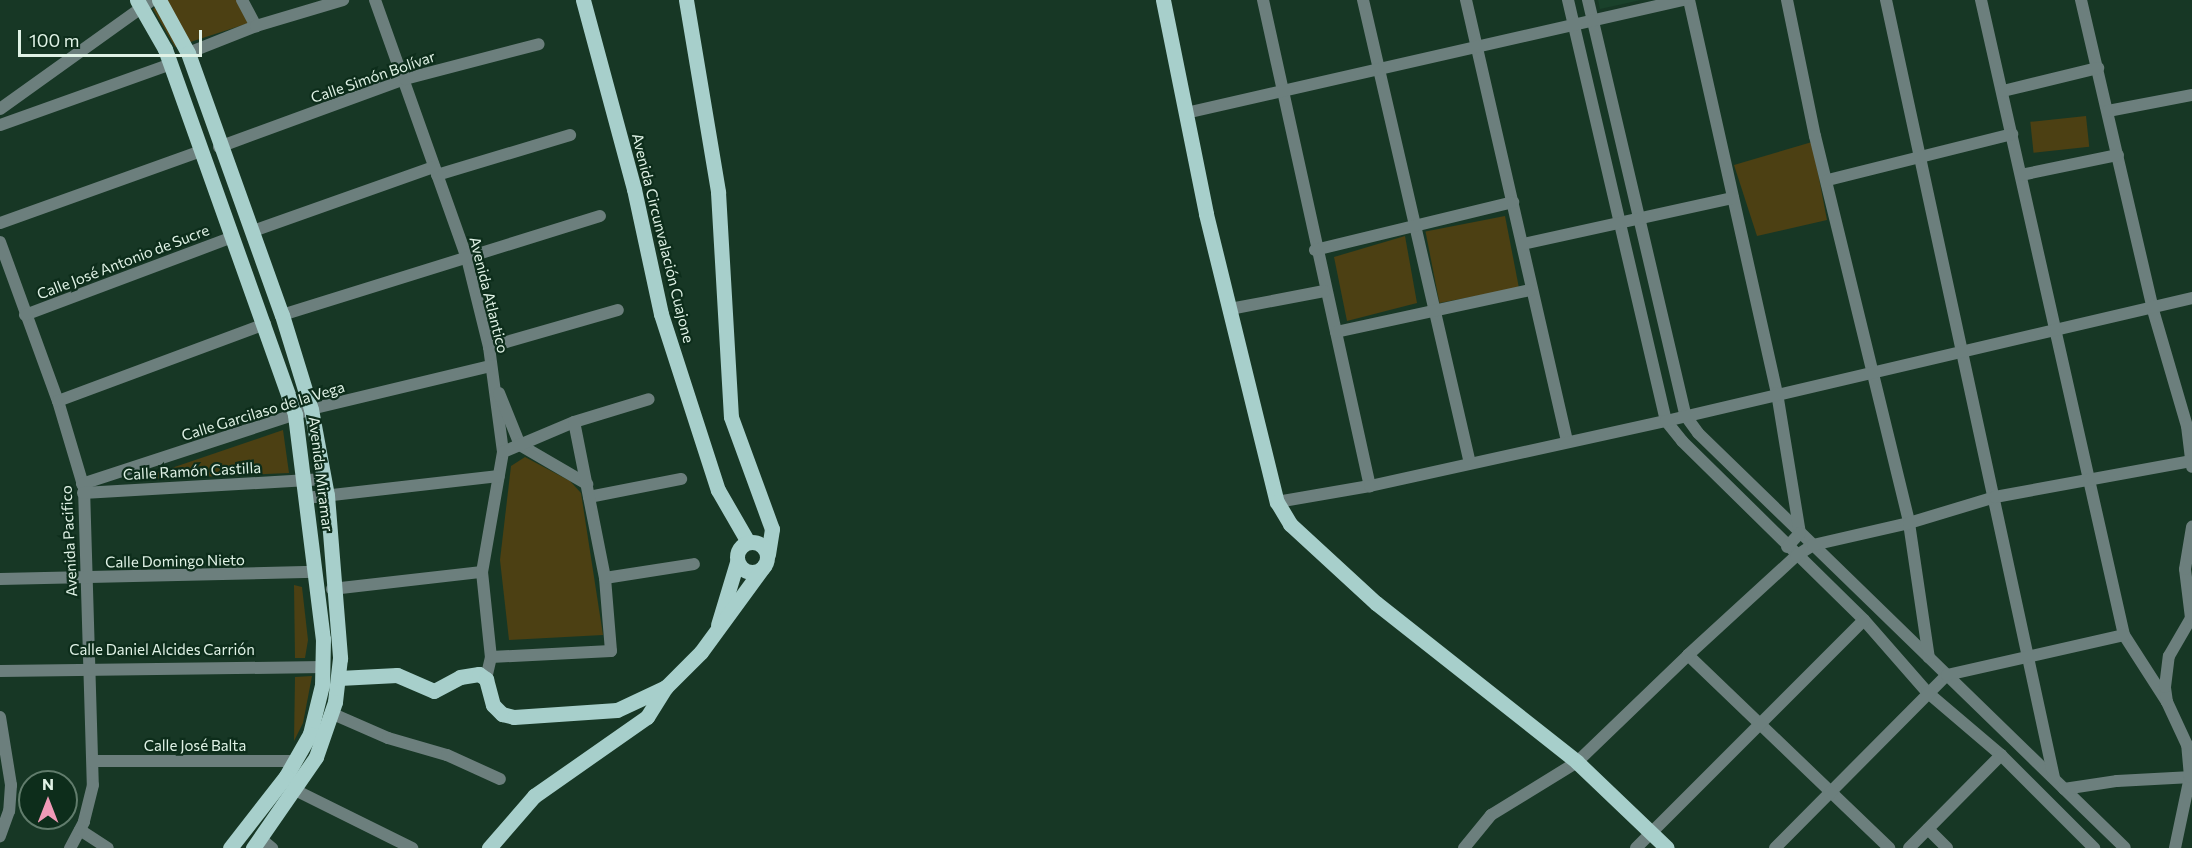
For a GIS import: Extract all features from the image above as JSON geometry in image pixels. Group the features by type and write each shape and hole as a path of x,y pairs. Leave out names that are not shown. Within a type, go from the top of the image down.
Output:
{"main road":[{"name":"Avenida Miramar","path":"159,0 188,53 219,147 253,231 282,315 311,409 327,495 339,678 333,714 316,757 262,844"},
{"name":"Avenida Circunvalación Cuajone","path":"489,848 534,796 647,717 666,687 714,636 766,561 730,515 718,490 661,314 634,189 583,0"},
{"path":"686,0 718,192 731,417 772,529 766,561 755,572 744,570 737,559 752,542 766,514"},
{"path":"1163,0 1230,309 1277,502 1290,524 1376,603 1577,762 1667,848"},
{"name":"Avenida Miramar","path":"143,2 171,64 296,415 315,572 324,667 315,719 296,761 230,848"},
{"name":"Avenida Circunvalación Cuajone","path":"714,636 737,559 730,515"},
{"path":"339,678 398,675 434,691 472,672 486,679 493,705 502,714 514,717 617,710 666,687"}],"street":[{"path":"242,0 256,26"},
{"path":"188,53 256,26 343,0"},
{"name":"Avenida Atlantico","path":"375,0 467,258 489,347 490,370 503,452 482,572 491,657 486,679"},
{"path":"1263,0 1284,91 1324,291 1336,332 1370,486"},
{"path":"1363,0 1470,463"},
{"path":"1466,0 1523,244 1530,290 1567,441"},
{"path":"1568,0 1666,421 1682,441 1792,552 1864,620 1927,692 2001,755 2094,848"},
{"path":"1588,0 1685,415 1698,433 2125,848"},
{"path":"1186,113 1683,0"},
{"path":"1471,845 1491,815 1577,762 1792,552 1800,533 1777,393 1689,0"},
{"path":"1787,0 1815,136 1875,372 1909,523 1929,658"},
{"path":"1886,0 1965,353 2054,778"},
{"path":"1981,0 2022,175 2053,332 2092,481 2124,634 2167,702 2187,744 2191,777 2175,848"},
{"path":"1792,552 1909,523 1995,497 2191,463 2190,424 2154,310 2081,0"},
{"path":"0,109 143,2"},
{"name":"Calle Simón Bolívar","path":"219,147 405,79 539,44"},
{"path":"0,124 171,64"},
{"path":"2003,91 2098,68"},
{"path":"2108,111 2192,95"},
{"path":"1828,180 2012,134"},
{"path":"253,231 435,171 570,135"},
{"path":"0,223 201,151"},
{"path":"2022,175 2118,155"},
{"path":"1523,244 1733,198"},
{"path":"1315,250 1513,202"},
{"path":"282,315 600,216"},
{"name":"Calle José Antonio de Sucre","path":"25,315 232,237"},
{"name":"Avenida Pacifico","path":"0,242 58,401 83,488 93,761 91,799 80,830 70,848"},
{"path":"1336,332 1530,290"},
{"path":"1230,309 1324,291"},
{"path":"1277,502 1370,486 1666,421 1777,393 2154,310 2192,298"},
{"path":"489,347 618,310"},
{"path":"58,401 265,324"},
{"path":"490,370 520,445 587,484"},
{"name":"Calle Garcilaso de la Vega","path":"83,488 311,409 490,370"},
{"path":"503,452 574,422 650,399"},
{"path":"491,657 611,651 605,578 574,422"},
{"path":"306,498 499,476"},
{"name":"Calle Ramón Castilla","path":"83,488 325,479"},
{"path":"589,497 681,479"},
{"path":"2167,702 2169,656 2191,618 2185,569 2192,527"},
{"path":"605,578 694,564"},
{"name":"Calle Domingo Nieto","path":"0,579 315,572"},
{"path":"332,589 482,572"},
{"path":"1636,848 1864,620"},
{"path":"1775,848 1927,692 1947,675 2124,634"},
{"path":"1688,655 1829,794 1889,848"},
{"name":"Calle Daniel Alcides Carrión","path":"0,671 324,667"},
{"path":"333,714 388,738 447,755 500,779"},
{"path":"0,717 11,785 9,811 0,836"},
{"path":"1909,848 2001,755"},
{"name":"Calle José Balta","path":"93,761 296,761"},
{"path":"2064,789 2117,781 2191,777"},
{"path":"294,790 412,848"},
{"path":"1928,829 1947,848"},
{"path":"80,830 108,848"}],"shaded area":[{"path":"164,0 237,0 249,23 175,47 153,9"},
{"path":"1598,0 1641,0 1600,9"},
{"path":"2086,116 2089,147 2034,153 2030,122"},
{"path":"1812,142 1827,220 1757,236 1734,165"},
{"path":"1505,216 1519,288 1439,303 1425,231"},
{"path":"1405,236 1417,303 1347,321 1334,257"},
{"path":"283,430 289,473 152,479 151,475"},
{"path":"525,457 570,481 581,493 603,635 509,640 500,560 511,466"},
{"path":"294,585 302,587 308,640 305,658 295,658"},
{"path":"312,676 303,723 294,741 295,677"}]}
